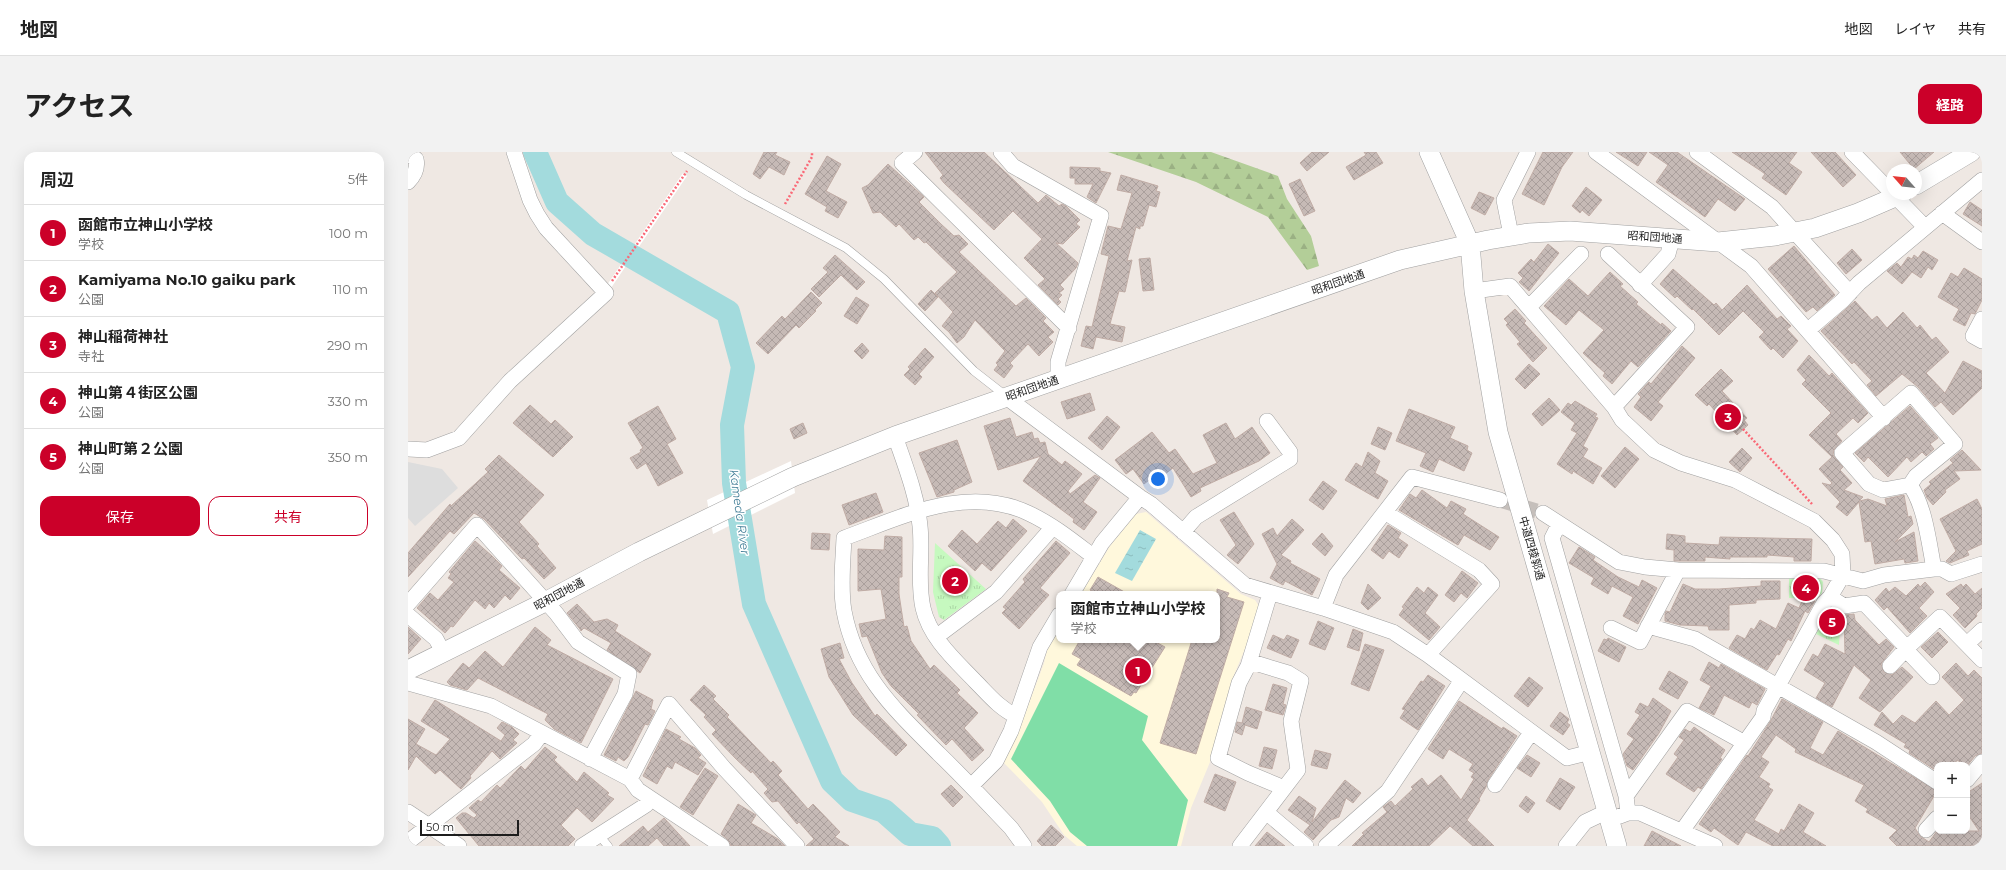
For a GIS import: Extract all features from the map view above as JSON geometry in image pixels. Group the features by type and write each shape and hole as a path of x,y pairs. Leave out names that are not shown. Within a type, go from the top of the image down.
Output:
{"street":[{"path":"408,449 427,450 459,438 510,381 606,293 546,228 540,219 530,200 514,152"},
{"path":"915,152 902,163 1069,328"},
{"path":"1001,152 1013,166 1101,216 1058,362 1058,379"},
{"name":"中道四稜郭通","path":"1429,152 1470,244 1474,291 1498,432 1609,815 1613,843"},
{"path":"1511,235 1504,200 1528,152"},
{"path":"1596,152 1751,266 1765,280 1884,418"},
{"path":"1697,152 1772,207 1850,293"},
{"path":"1852,152 1886,184"},
{"path":"1922,181 1971,152"},
{"path":"408,154 416,159 417,163 414,174 408,182"},
{"path":"1808,330 1850,293 1859,283 1982,180"},
{"name":"昭和団地通","path":"408,670 545,602 710,517 793,477 895,436 1400,260 1511,235 1570,231 1718,242 1796,232 1822,225 1886,198"},
{"path":"1901,200 1925,227"},
{"path":"1942,213 1982,242"},
{"path":"1640,285 1668,254 1672,239"},
{"path":"1529,307 1581,254"},
{"path":"1608,254 1687,327 1614,407"},
{"path":"1474,291 1510,286 1614,407 1622,420 1654,450 1682,463 1735,480 1814,521 1833,540 1842,554 1843,575 1824,604 1778,686 1763,718 1682,831"},
{"path":"1982,318 1973,336 1982,342"},
{"path":"1911,393 1955,444 1916,476 1910,485 1883,490 1869,484 1842,453 1911,393"},
{"path":"1006,397 1140,498 1151,504 1245,585 1323,608 1393,632 1428,655 1567,758 1591,752"},
{"path":"1183,532 1196,517 1290,459 1290,452 1267,421"},
{"path":"895,436 914,493 918,511 923,602 928,623 943,648 998,705 1016,716"},
{"path":"1323,608 1336,576 1412,477 1468,490 1500,500"},
{"path":"1910,485 1916,493 1934,569"},
{"path":"1074,591 1102,543 1140,498"},
{"path":"1024,846 1011,828 896,711 875,686 858,655 844,610 842,595 844,538 918,511 957,502 978,501 994,503 1028,513 1053,527 1094,557"},
{"path":"1543,513 1619,562 1645,567 1678,570 1824,571 1863,581 1884,575 1934,569 1942,569 1951,574 1982,564"},
{"path":"1391,516 1479,570 1492,584 1428,655"},
{"path":"1559,524 1552,538 1626,796 1628,813"},
{"path":"408,604 477,525 578,642 628,674 625,694 590,759"},
{"path":"936,637 996,592 1053,527"},
{"path":"1611,628 1640,642 1678,570"},
{"path":"1830,597 1844,606 1864,603 1907,648 1909,653 1932,677"},
{"path":"1268,600 1248,666 1239,683 1218,758 1248,773 1284,788"},
{"path":"408,615 436,639 443,652"},
{"path":"1890,666 1940,617 1982,660"},
{"path":"971,786 996,761 1011,731 1040,647 1056,620"},
{"path":"1648,626 1695,639 1876,742 1934,780"},
{"path":"1967,644 1982,630"},
{"path":"1240,846 1298,770 1291,721 1301,681 1288,673 1255,663 1248,666"},
{"path":"408,683 491,706 630,779 638,790 722,846"},
{"path":"1326,846 1388,792 1458,686"},
{"path":"630,779 669,704 723,767 797,846"},
{"path":"1626,796 1687,712 1745,744"},
{"path":"408,842 534,744 542,733"},
{"path":"1495,785 1528,738"},
{"path":"1970,776 1982,762"},
{"path":"582,846 604,840 646,804 650,798"},
{"path":"408,812 459,846"},
{"path":"1266,812 1306,846"},
{"path":"1566,846 1585,822 1609,815 1640,813 1715,846"},
{"path":"1926,830 1934,821"}],"lane":[{"path":"676,152 746,195 846,248 884,279 974,371 1006,397"}],"path":[{"path":"779,213 812,157 812,152"},
{"path":"613,280 685,173"},
{"path":"1743,429 1817,508"}],"shaded area":[{"path":"408,462 442,469 458,488 415,526 408,518"},
{"path":"1146,512 1241,594 1255,600 1259,606 1249,639 1232,680 1210,762 1191,808 1181,846 1077,846 1064,835 1042,802 1004,763 1022,722 1044,663 1047,650 1056,635 1056,643 1220,643 1220,591 1083,591 1110,546 1136,514"}],"green space":[{"path":"1108,152 1211,152 1278,176 1287,199 1311,236 1319,266 1307,270 1268,217 1196,182"},
{"path":"935,543 986,589 944,620 939,617 933,592"},
{"path":"1789,578 1820,578 1823,582 1822,593 1818,597 1789,598"},
{"path":"1835,608 1841,611 1839,645 1816,634 1830,610"},
{"path":"1059,663 1148,716 1142,740 1188,800 1177,846 1087,846 1070,832 1050,801 1011,759"}],"water":[{"path":"1140,530 1156,539 1132,581 1115,573"}],"pier":[{"path":"683,173 687,176 611,288 607,285"},
{"path":"791,461 795,493 713,534 707,500"}],"building":[{"path":"764,152 777,152 775,155 790,162 784,175 769,167 760,179 753,174"},
{"path":"925,152 984,152 1038,203 1046,195 1059,206 1062,204 1066,206 1080,220 1076,224 1080,227 1063,244 1056,243 1078,263 1076,268 1060,285 1064,289 1059,293 1062,295 1058,299 1061,302 1058,305 1038,285 1045,279 1024,258 1042,239 1013,211 994,230 944,183 940,178 943,175"},
{"path":"1312,152 1329,152 1307,171 1300,163"},
{"path":"1364,152 1376,152 1383,163 1354,180 1346,167 1366,155"},
{"path":"1543,152 1573,152 1562,167 1544,205 1522,194"},
{"path":"1616,152 1647,152 1638,166"},
{"path":"1649,152 1677,152 1745,199 1735,211 1718,199 1705,217 1656,182 1668,165"},
{"path":"1732,152 1797,152 1789,163 1802,172 1786,195 1762,178 1765,174"},
{"path":"1811,152 1835,152 1856,175 1843,187"},
{"path":"1900,152 1934,152 1920,164 1910,164"},
{"path":"827,156 841,164 826,191 847,202 838,218 825,211 827,207 805,194"},
{"path":"888,164 924,197 919,202 941,224 954,236 959,235 968,244 959,252 1016,306 1026,298 1046,318 1043,321 1054,332 1048,337 1053,342 1039,356 1028,344 1010,363 1013,366 1004,378 994,370 998,365 996,363 1005,351 975,320 964,337 957,343 949,332 942,326 953,312 935,293 957,272 926,242 924,243 918,237 914,240 899,224 896,227 880,212 873,213 862,188 868,185"},
{"path":"1070,167 1100,168 1100,171 1111,173 1096,203 1087,197 1093,184 1075,184 1075,178 1070,178"},
{"path":"1121,175 1158,186 1156,191 1160,192 1156,207 1149,205 1143,226 1140,226 1140,229 1136,227 1127,261 1132,260 1125,292 1119,291 1110,324 1125,327 1122,342 1096,337 1093,349 1081,346 1086,326 1092,327 1109,256 1101,254 1108,226 1121,229 1132,193 1117,190"},
{"path":"1300,179 1315,211 1304,216 1289,184"},
{"path":"1586,187 1602,200 1589,216 1582,210 1580,213 1572,206"},
{"path":"1479,192 1494,198 1485,215 1471,208"},
{"path":"1970,202 1982,210 1982,226 1963,214"},
{"path":"1548,244 1559,253 1529,291 1519,282 1523,278 1518,273 1531,259 1534,262"},
{"path":"1794,246 1835,295 1817,311 1813,307 1806,312 1768,269"},
{"path":"1852,249 1862,260 1846,274 1837,263"},
{"path":"1923,251 1938,260 1932,270 1928,267 1921,278 1912,272 1902,284 1887,271 1897,263 1901,267 1908,257 1912,259 1914,255 1918,258"},
{"path":"835,255 865,282 857,290 841,275 819,297 811,289 828,272 823,268"},
{"path":"1150,258 1154,290 1143,291 1139,259"},
{"path":"1964,268 1982,279 1982,300 1975,314 1971,313 1965,326 1953,320 1959,309 1938,297 1951,273 1958,277"},
{"path":"1673,269 1714,305 1716,303 1722,310 1747,285 1777,319 1781,316 1791,326 1787,329 1798,341 1783,358 1773,348 1771,350 1759,337 1764,332 1743,311 1719,335 1693,309 1692,310 1677,296 1675,298 1660,284"},
{"path":"1610,272 1623,284 1620,286 1638,302 1636,304 1661,325 1662,323 1671,331 1638,367 1631,361 1612,384 1603,376 1605,373 1583,353 1604,330 1579,310 1566,325 1544,306 1569,279 1588,296"},
{"path":"931,290 938,297 925,311 918,304"},
{"path":"811,292 822,303 799,328 796,325 768,354 756,343 782,316 785,319"},
{"path":"856,297 869,305 857,324 844,316"},
{"path":"1855,301 1872,320 1877,316 1887,328 1903,312 1917,328 1920,325 1932,340 1936,337 1949,352 1926,373 1945,393 1963,361 1982,371 1982,388 1953,415 1941,402 1935,407 1918,387 1902,374 1876,396 1867,385 1872,381 1854,362 1852,364 1821,331"},
{"path":"1515,309 1526,321 1524,323 1547,348 1533,362 1517,344 1520,342 1506,325 1508,323 1504,319"},
{"path":"862,343 869,351 862,359 854,351"},
{"path":"1682,346 1695,358 1658,402 1663,406 1651,421 1634,407 1641,397 1638,394 1649,382 1651,384"},
{"path":"925,348 934,357 919,374 922,377 915,385 904,375 910,369 908,367"},
{"path":"1809,355 1829,376 1832,373 1868,413 1858,423 1853,418 1836,434 1842,441 1834,450 1833,455 1843,467 1840,470 1852,483 1844,490 1863,497 1859,501 1868,499 1887,506 1885,499 1904,495 1908,517 1911,516 1913,524 1895,542 1914,532 1918,561 1905,563 1904,559 1875,564 1871,541 1865,542 1859,502 1847,516 1836,507 1840,502 1822,483 1830,485 1832,483 1819,469 1832,457 1809,435 1831,413 1802,384 1806,380 1797,370"},
{"path":"1529,364 1540,374 1525,389 1515,379"},
{"path":"1721,369 1733,381 1722,391 1747,418 1744,420 1748,425 1737,435 1709,404 1707,406 1695,395"},
{"path":"1090,393 1095,410 1067,419 1061,402"},
{"path":"1549,398 1560,410 1542,426 1532,414"},
{"path":"1575,401 1597,414 1595,417 1598,418 1583,446 1588,449 1583,457 1602,468 1593,484 1573,471 1572,474 1557,464 1577,433 1571,430 1575,423 1561,412 1568,403 1571,405"},
{"path":"530,405 551,424 555,420 573,437 553,457 513,423"},
{"path":"658,406 676,439 667,444 683,473 658,486 646,463 637,469 630,458 641,452 640,450 643,448 628,423"},
{"path":"1910,406 1938,438 1930,444 1934,449 1926,456 1922,452 1911,462 1907,457 1888,477 1868,457 1864,462 1855,453"},
{"path":"1409,409 1455,427 1450,438 1468,446 1467,450 1472,453 1464,471 1439,459 1433,472 1420,466 1426,453 1396,441"},
{"path":"1107,416 1120,427 1102,450 1088,438"},
{"path":"1010,418 1016,437 1032,432 1034,439 1038,438 1040,443 1045,442 1048,454 1062,465 1065,461 1082,474 1068,491 1070,494 1095,475 1100,478 1083,502 1097,512 1084,530 1073,522 1074,519 1023,481 1041,456 998,470 984,426"},
{"path":"803,423 807,433 794,439 790,429"},
{"path":"1226,423 1235,439 1252,427 1270,453 1259,461 1200,488 1201,491 1191,497 1173,468 1161,477 1158,473 1144,484 1133,469 1126,474 1115,460 1152,432 1169,453 1175,449 1193,474 1217,463 1203,435"},
{"path":"1378,427 1392,433 1385,450 1371,444"},
{"path":"957,440 972,482 954,490 954,492 937,497 919,453"},
{"path":"1625,447 1639,459 1615,488 1601,476"},
{"path":"1742,448 1752,458 1740,472 1729,462"},
{"path":"1962,450 1981,470 1954,471 1960,479 1945,490 1946,492 1933,505 1927,498 1924,490 1931,484 1929,482 1953,463 1950,460"},
{"path":"1368,452 1380,461 1375,473 1388,481 1378,499 1345,480 1356,463 1362,467"},
{"path":"499,455 544,495 519,522 539,544 537,546 556,568 544,579 524,558 522,559 484,519 474,513 454,534 450,531 408,577 408,553 450,504 451,506 488,472 485,469"},
{"path":"1323,481 1337,491 1323,510 1309,500"},
{"path":"1422,490 1447,508 1451,501 1466,509 1463,514 1499,537 1490,550 1464,535 1458,545 1399,510 1410,494 1416,498"},
{"path":"876,493 883,512 849,525 842,505"},
{"path":"1977,499 1982,509 1982,544 1967,551 1969,555 1950,563 1946,561 1956,551 1940,519"},
{"path":"1234,512 1254,544 1238,564 1227,555 1236,545 1220,520"},
{"path":"1013,519 1027,531 991,571 982,563 975,571 948,546 962,530 977,544 998,521 1006,528"},
{"path":"1292,519 1304,530 1281,555 1291,561 1290,563 1320,579 1312,595 1285,581 1283,585 1270,578 1277,564 1262,534 1273,528 1277,536"},
{"path":"1388,525 1401,533 1398,538 1408,545 1399,558 1389,551 1383,559 1371,550"},
{"path":"812,533 830,534 829,550 811,549"},
{"path":"1322,533 1333,546 1325,556 1312,544"},
{"path":"1667,534 1685,536 1685,543 1719,545 1720,537 1812,539 1811,561 1794,561 1794,557 1767,555 1767,557 1730,557 1730,559 1705,557 1705,561 1674,561 1674,550 1666,549"},
{"path":"885,536 902,537 902,577 899,577 899,594 904,627 907,626 911,641 930,669 934,665 960,690 957,693 978,713 964,728 984,750 972,761 952,739 946,745 917,715 919,714 891,686 882,673 867,636 862,637 859,624 886,619 881,589 858,591 858,549 884,550"},
{"path":"475,541 502,566 499,570 520,588 510,600 505,595 494,608 489,603 485,609 475,600 453,627 451,626 445,633 417,608 430,593 438,600 454,582 448,578 451,574 449,572"},
{"path":"1056,541 1070,553 1040,588 1049,595 1019,629 1002,613 1006,609 1003,607 1025,582 1023,579"},
{"path":"1579,547 1595,557 1593,560 1618,577 1639,587 1642,580 1657,588 1638,624 1623,616 1633,597 1612,586 1608,594 1591,584 1594,578 1569,563"},
{"path":"1462,571 1478,583 1467,598 1461,593 1454,602 1445,595"},
{"path":"1098,577 1123,591 1092,591 1090,590"},
{"path":"1761,581 1780,581 1780,599 1756,600 1756,603 1729,605 1729,630 1709,630 1708,626 1680,625 1665,621 1666,611 1670,612 1683,584 1695,589 1719,589 1761,586"},
{"path":"1925,582 1934,592 1919,608 1927,616 1910,633 1887,607 1884,610 1875,600 1886,588 1889,592 1895,587 1906,596 1918,584 1920,587"},
{"path":"1368,584 1381,598 1368,610 1361,603"},
{"path":"1961,584 1963,587 1966,584 1975,594 1982,588 1982,608 1976,614 1977,616 1965,628 1953,615 1960,608 1946,594"},
{"path":"1417,587 1424,593 1428,587 1438,595 1425,613 1440,627 1429,640 1399,615 1404,608 1402,607"},
{"path":"1217,589 1229,593 1227,597 1244,602 1196,754 1160,743 1191,643 1220,643 1220,591 1217,591"},
{"path":"1802,601 1815,601 1808,613 1805,611 1791,641 1788,639 1779,655 1777,654 1767,670 1729,648 1737,635 1745,639 1751,628 1754,630 1760,620 1776,629 1788,603 1799,608"},
{"path":"577,604 594,622 607,619 618,625 615,631 651,654 640,673 607,650 611,643 584,628 581,631 567,613"},
{"path":"1854,614 1855,620 1879,645 1886,639 1894,647 1881,664 1884,672 1892,675 1902,667 1913,677 1880,712 1859,698 1871,680 1854,665 1832,707 1816,698 1825,683 1804,670 1813,654 1818,657 1825,644 1845,654 1844,615"},
{"path":"1318,621 1334,628 1325,650 1309,644"},
{"path":"408,627 421,639 408,654"},
{"path":"535,627 551,640 547,645 613,679 581,743 554,729 545,720 548,714 478,678 467,690 450,685 447,682 463,663 469,668 485,651 503,667"},
{"path":"1353,629 1363,633 1359,651 1347,647"},
{"path":"1938,632 1948,642 1932,658 1921,647"},
{"path":"1273,635 1284,640 1287,635 1299,640 1291,658 1267,648"},
{"path":"1608,638 1626,647 1619,662 1598,651 1604,639 1607,640"},
{"path":"840,643 844,658 839,659 852,683 875,716 877,714 907,745 896,756 853,715 829,677 821,649"},
{"path":"1078,643 1158,643 1165,647 1136,693 1134,692 1131,696 1077,665 1081,659 1072,654"},
{"path":"1365,644 1384,650 1369,691 1351,684"},
{"path":"1709,662 1719,668 1721,664 1765,689 1757,705 1752,702 1749,708 1724,695 1714,715 1699,708 1711,686 1700,680"},
{"path":"1956,663 1968,676 1974,670 1982,678 1982,753 1975,756 1970,762 1960,762 1957,760 1956,762 1934,762 1934,769 1909,753 1910,750 1904,747 1906,744 1874,725 1882,712 1893,724 1902,715 1915,723 1936,701 1949,715 1964,700 1942,677"},
{"path":"1669,671 1688,682 1678,699 1659,689"},
{"path":"1428,675 1445,686 1418,730 1400,718 1405,710 1402,709 1421,681 1423,682"},
{"path":"1529,677 1543,688 1528,707 1514,696"},
{"path":"1273,684 1287,688 1283,704 1286,705 1283,715 1265,710"},
{"path":"704,685 716,696 713,699 729,715 727,717 771,763 773,761 782,771 778,775 808,809 813,804 840,832 835,837 849,846 806,846 814,839 799,822 797,824 778,801 772,802 764,793 768,789 752,771 751,773 712,734 716,730 704,717 706,715 690,700"},
{"path":"636,691 653,700 651,709 655,711 648,725 645,724 628,757 624,761 618,757 616,761 604,755"},
{"path":"1653,698 1671,711 1659,733 1633,770 1627,766 1623,754 1634,739 1627,734 1640,715 1635,712 1640,703 1648,707"},
{"path":"1782,699 1823,722 1810,748 1823,755 1838,731 1934,789 1934,796 1915,828 1920,836 1929,842 1935,834 1970,834 1970,831 1979,831 1970,818 1970,791 1982,783 1982,846 1897,846 1889,838 1897,830 1866,812 1868,809 1855,801 1864,785 1795,752 1796,749 1776,735 1761,757 1769,762 1759,777 1770,784 1768,787 1773,790 1754,820 1779,834 1781,829 1784,831 1799,804 1814,813 1803,832 1826,846 1773,846 1746,832 1738,845 1714,828 1711,832 1699,824 1747,755 1748,756 1770,722"},
{"path":"435,700 501,741 505,735 497,728 502,722 512,727 519,734 513,740 517,743 500,759 492,751 470,776 471,778 461,789 440,770 435,774 416,756 408,770 408,719 425,729 416,744 436,755 450,739 421,721"},
{"path":"1459,701 1502,729 1503,727 1517,736 1488,780 1479,799 1480,800 1467,820 1494,846 1473,846 1450,826 1429,846 1352,846 1364,834 1362,833 1387,812 1383,807 1391,801 1395,806 1413,789 1411,787 1422,778 1428,786 1441,775 1461,800 1474,779 1471,777 1474,773 1469,770 1473,764 1449,749 1443,759 1428,749"},
{"path":"1246,707 1262,712 1257,729 1245,725 1242,735 1235,732 1237,722 1242,723"},
{"path":"1560,712 1569,719 1567,723 1570,725 1563,735 1550,726"},
{"path":"1694,727 1725,750 1720,758 1722,759 1701,789 1698,787 1694,792 1666,774 1678,757 1674,754 1684,740 1679,737 1685,729 1690,732"},
{"path":"666,729 681,737 679,739 695,748 701,755 698,758 706,763 698,775 675,762 672,769 667,766 657,784 643,776"},
{"path":"545,747 557,757 554,760 577,782 584,772 609,793 607,795 614,799 592,822 577,808 561,825 575,839 568,846 479,846 456,818 462,813 466,813 474,818 477,815 469,808 478,800 481,802 497,785 500,788 521,766 525,770"},
{"path":"1264,747 1277,750 1272,769 1259,766"},
{"path":"1315,750 1331,754 1327,769 1311,765"},
{"path":"1527,755 1540,763 1531,777 1517,768"},
{"path":"705,768 718,776 693,815 680,807"},
{"path":"1215,774 1236,782 1225,811 1204,802"},
{"path":"1560,778 1575,787 1560,810 1546,801"},
{"path":"1345,780 1361,793 1353,803 1346,798 1339,817 1331,820 1313,840 1304,832 1310,825 1288,810 1299,796 1316,808 1312,822"},
{"path":"951,785 963,797 953,807 941,794"},
{"path":"1526,796 1535,803 1528,813 1519,806"},
{"path":"738,804 756,815 751,823 778,839 785,846 731,846 727,839 721,834"},
{"path":"664,818 690,846 664,846 657,838 648,846 619,846 643,826 648,832"},
{"path":"1051,825 1064,837 1055,846 1042,846 1037,841"},
{"path":"1652,831 1681,846 1644,846"},
{"path":"1267,832 1285,846 1255,846"}],"waterway":[{"name":"Kameda River","path":"535,152 557,202 593,234 728,312 743,367 732,425 734,483 754,604 832,781 852,800 884,811 910,834 932,838 939,846"}],"tunnel":[{"path":"1500,500 1543,513"}],"place":[{"name":"神山稲荷神社","path":"1728,417"},
{"name":"Kamiyama No.10 gaiku park","path":"955,581"},
{"name":"神山第４街区公園","path":"1806,588"},
{"name":"神山町第２公園","path":"1832,622"},
{"name":"函館市立神山小学校","path":"1138,671"}]}
